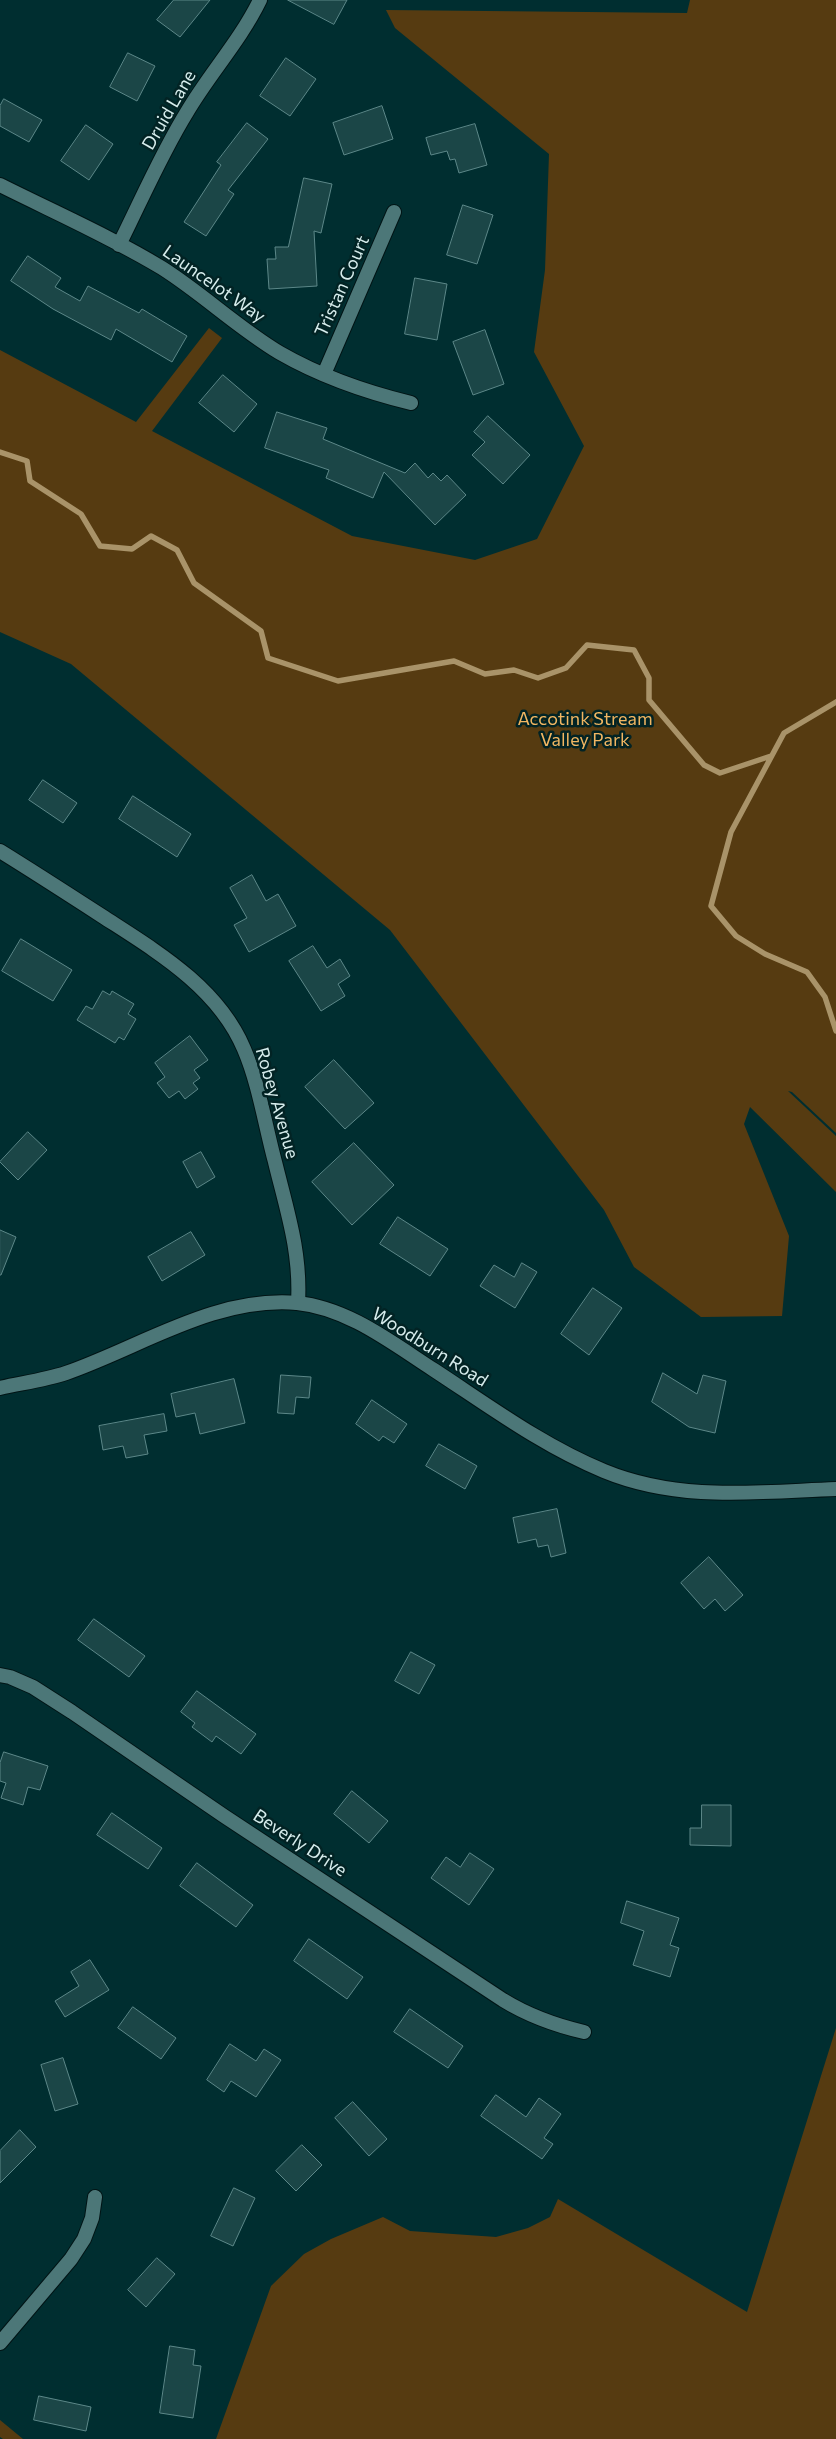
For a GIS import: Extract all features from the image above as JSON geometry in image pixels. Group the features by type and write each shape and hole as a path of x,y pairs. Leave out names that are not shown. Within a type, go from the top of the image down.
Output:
{"street":[{"name":"Druid Lane","path":"119,245 185,114 204,83 249,22 260,0"},
{"name":"Launcelot Way","path":"0,185 119,245 194,289 280,352 324,374 379,396 411,403"},
{"name":"Tristan Court","path":"324,374 394,212"},
{"name":"Robey Avenue","path":"0,851 158,952 200,988 217,1005 232,1026 244,1048 256,1084 298,1257 298,1303"},
{"name":"Woodburn Road","path":"0,1388 65,1373 210,1315 240,1307 275,1303 298,1303 339,1314 374,1332 545,1442 605,1471 631,1480 659,1488 692,1493 836,1489"},
{"name":"Beverly Drive","path":"0,1675 10,1677 33,1687 72,1712 224,1816 503,2000 535,2018 584,2032"},
{"path":"0,2343 71,2259 84,2239 92,2218 96,2197"}],"green space":[{"name":"Accotink Stream Valley Park","path":"690,0 836,0 836,1133 792,1092 788,1091 836,1136 836,1192 750,1107 744,1124 789,1236 782,1316 701,1317 634,1267 604,1210 390,930 71,664 0,632 0,350 136,422 209,328 222,338 152,431 352,536 475,560 537,539 584,446 534,352 545,270 549,154 395,28 386,10 687,13"},
{"path":"836,2028 836,2439 216,2439 271,2286 304,2254 331,2239 383,2217 410,2231 496,2237 528,2228 550,2217 558,2199 747,2312"},
{"path":"0,2420 23,2439 3,2439 0,2437"}],"building":[{"path":"174,0 210,0 180,37 157,20"},
{"path":"288,0 347,0 334,24"},
{"path":"128,53 155,66 137,101 110,87"},
{"path":"286,58 316,79 290,116 260,96"},
{"path":"4,99 42,120 29,142 0,126 0,106"},
{"path":"382,106 393,139 344,155 333,123"},
{"path":"247,123 268,139 228,190 234,194 206,236 184,222 221,165 217,162"},
{"path":"475,124 487,165 459,173 455,159 450,160 447,151 431,155 426,138"},
{"path":"86,125 113,144 89,180 61,161"},
{"path":"304,178 332,184 321,233 314,231 317,286 269,289 267,259 276,259 275,247 288,247"},
{"path":"463,205 493,215 477,264 447,255"},
{"path":"28,256 61,278 55,287 80,301 88,286 139,313 142,309 187,336 172,362 116,329 111,340 53,309 11,281"},
{"path":"415,278 447,284 437,340 405,334"},
{"path":"485,330 504,384 473,395 453,342"},
{"path":"223,375 257,404 234,432 199,403"},
{"path":"277,412 327,428 323,439 405,473 415,463 428,478 433,473 441,481 447,475 466,495 435,525 384,472 373,498 326,478 329,470 265,448"},
{"path":"488,416 530,455 503,484 472,455 485,442 474,432"},
{"path":"43,780 77,803 63,823 29,800"},
{"path":"133,796 191,834 177,857 119,819"},
{"path":"252,875 266,901 278,894 296,926 249,952 234,925 247,918 230,888"},
{"path":"21,939 72,970 53,1001 2,971"},
{"path":"313,946 327,968 340,959 350,976 338,984 345,996 321,1011 289,961"},
{"path":"103,991 110,995 112,991 134,1004 128,1014 136,1019 124,1040 119,1037 115,1043 77,1020 86,1006 92,1009"},
{"path":"190,1036 208,1060 194,1070 200,1078 193,1083 198,1089 185,1099 179,1091 169,1098 157,1083 165,1077 155,1063"},
{"path":"334,1060 374,1103 345,1129 305,1087"},
{"path":"28,1132 47,1150 18,1180 0,1162"},
{"path":"354,1143 394,1185 352,1225 312,1182"},
{"path":"201,1152 215,1177 197,1188 183,1162"},
{"path":"398,1217 448,1249 430,1276 380,1244"},
{"path":"0,1230 16,1237 1,1275 0,1275"},
{"path":"191,1232 205,1255 162,1281 148,1257"},
{"path":"522,1263 537,1272 515,1308 480,1286 494,1265 514,1277"},
{"path":"593,1288 622,1308 589,1355 561,1334"},
{"path":"663,1373 697,1394 703,1375 726,1381 715,1433 689,1427 652,1402"},
{"path":"281,1375 311,1377 309,1398 296,1397 294,1414 278,1413"},
{"path":"234,1379 245,1423 200,1434 195,1413 176,1417 171,1394"},
{"path":"372,1400 407,1424 394,1443 383,1436 379,1441 356,1424"},
{"path":"164,1414 167,1431 144,1435 148,1454 126,1458 123,1446 103,1450 99,1426"},
{"path":"439,1444 477,1466 465,1489 426,1466"},
{"path":"557,1509 566,1553 551,1557 548,1545 538,1547 536,1539 518,1543 513,1518"},
{"path":"709,1557 743,1595 725,1611 715,1599 704,1609 681,1583"},
{"path":"94,1619 145,1656 129,1677 78,1640"},
{"path":"411,1652 435,1665 419,1694 395,1681"},
{"path":"197,1691 256,1734 241,1754 216,1736 212,1742 192,1727 195,1723 181,1712"},
{"path":"4,1752 48,1766 40,1790 28,1787 23,1805 1,1798 6,1783 0,1781 0,1763"},
{"path":"352,1791 388,1821 369,1843 334,1814"},
{"path":"702,1805 731,1805 731,1846 690,1845 690,1828 701,1828"},
{"path":"112,1813 162,1848 148,1869 97,1835"},
{"path":"470,1853 494,1869 469,1905 431,1878 446,1857 460,1867"},
{"path":"197,1863 253,1905 236,1927 180,1886"},
{"path":"627,1901 679,1918 670,1945 679,1948 670,1977 633,1965 644,1931 621,1923"},
{"path":"309,1939 363,1977 347,1999 294,1961"},
{"path":"90,1960 109,1990 65,2017 55,2001 79,1986 71,1972"},
{"path":"133,2007 176,2038 161,2059 118,2028"},
{"path":"410,2009 463,2046 448,2068 394,2032"},
{"path":"230,2044 256,2061 264,2049 281,2060 256,2097 231,2081 224,2092 207,2080"},
{"path":"63,2058 78,2104 55,2111 41,2065"},
{"path":"496,2095 526,2117 539,2098 561,2114 544,2138 553,2144 542,2159 481,2116"},
{"path":"353,2102 387,2139 369,2156 335,2118"},
{"path":"20,2130 36,2147 0,2183 0,2151"},
{"path":"302,2145 322,2165 296,2191 276,2171"},
{"path":"234,2188 255,2198 233,2246 211,2236"},
{"path":"157,2258 175,2274 146,2307 128,2290"},
{"path":"170,2346 195,2350 193,2365 201,2366 193,2418 160,2413"},
{"path":"39,2396 91,2407 86,2431 34,2420"}],"waterway":[{"path":"0,452 27,461 30,481 81,514 100,546 132,549 151,536 177,550 194,583 261,631 268,658 338,681 454,661 485,674 514,670 538,678 566,668 587,645 634,650 649,678 649,700 704,765 720,773 771,756"},
{"path":"836,702 784,733 731,832 711,906 736,936 765,954 807,972 825,997 836,1031"}]}
